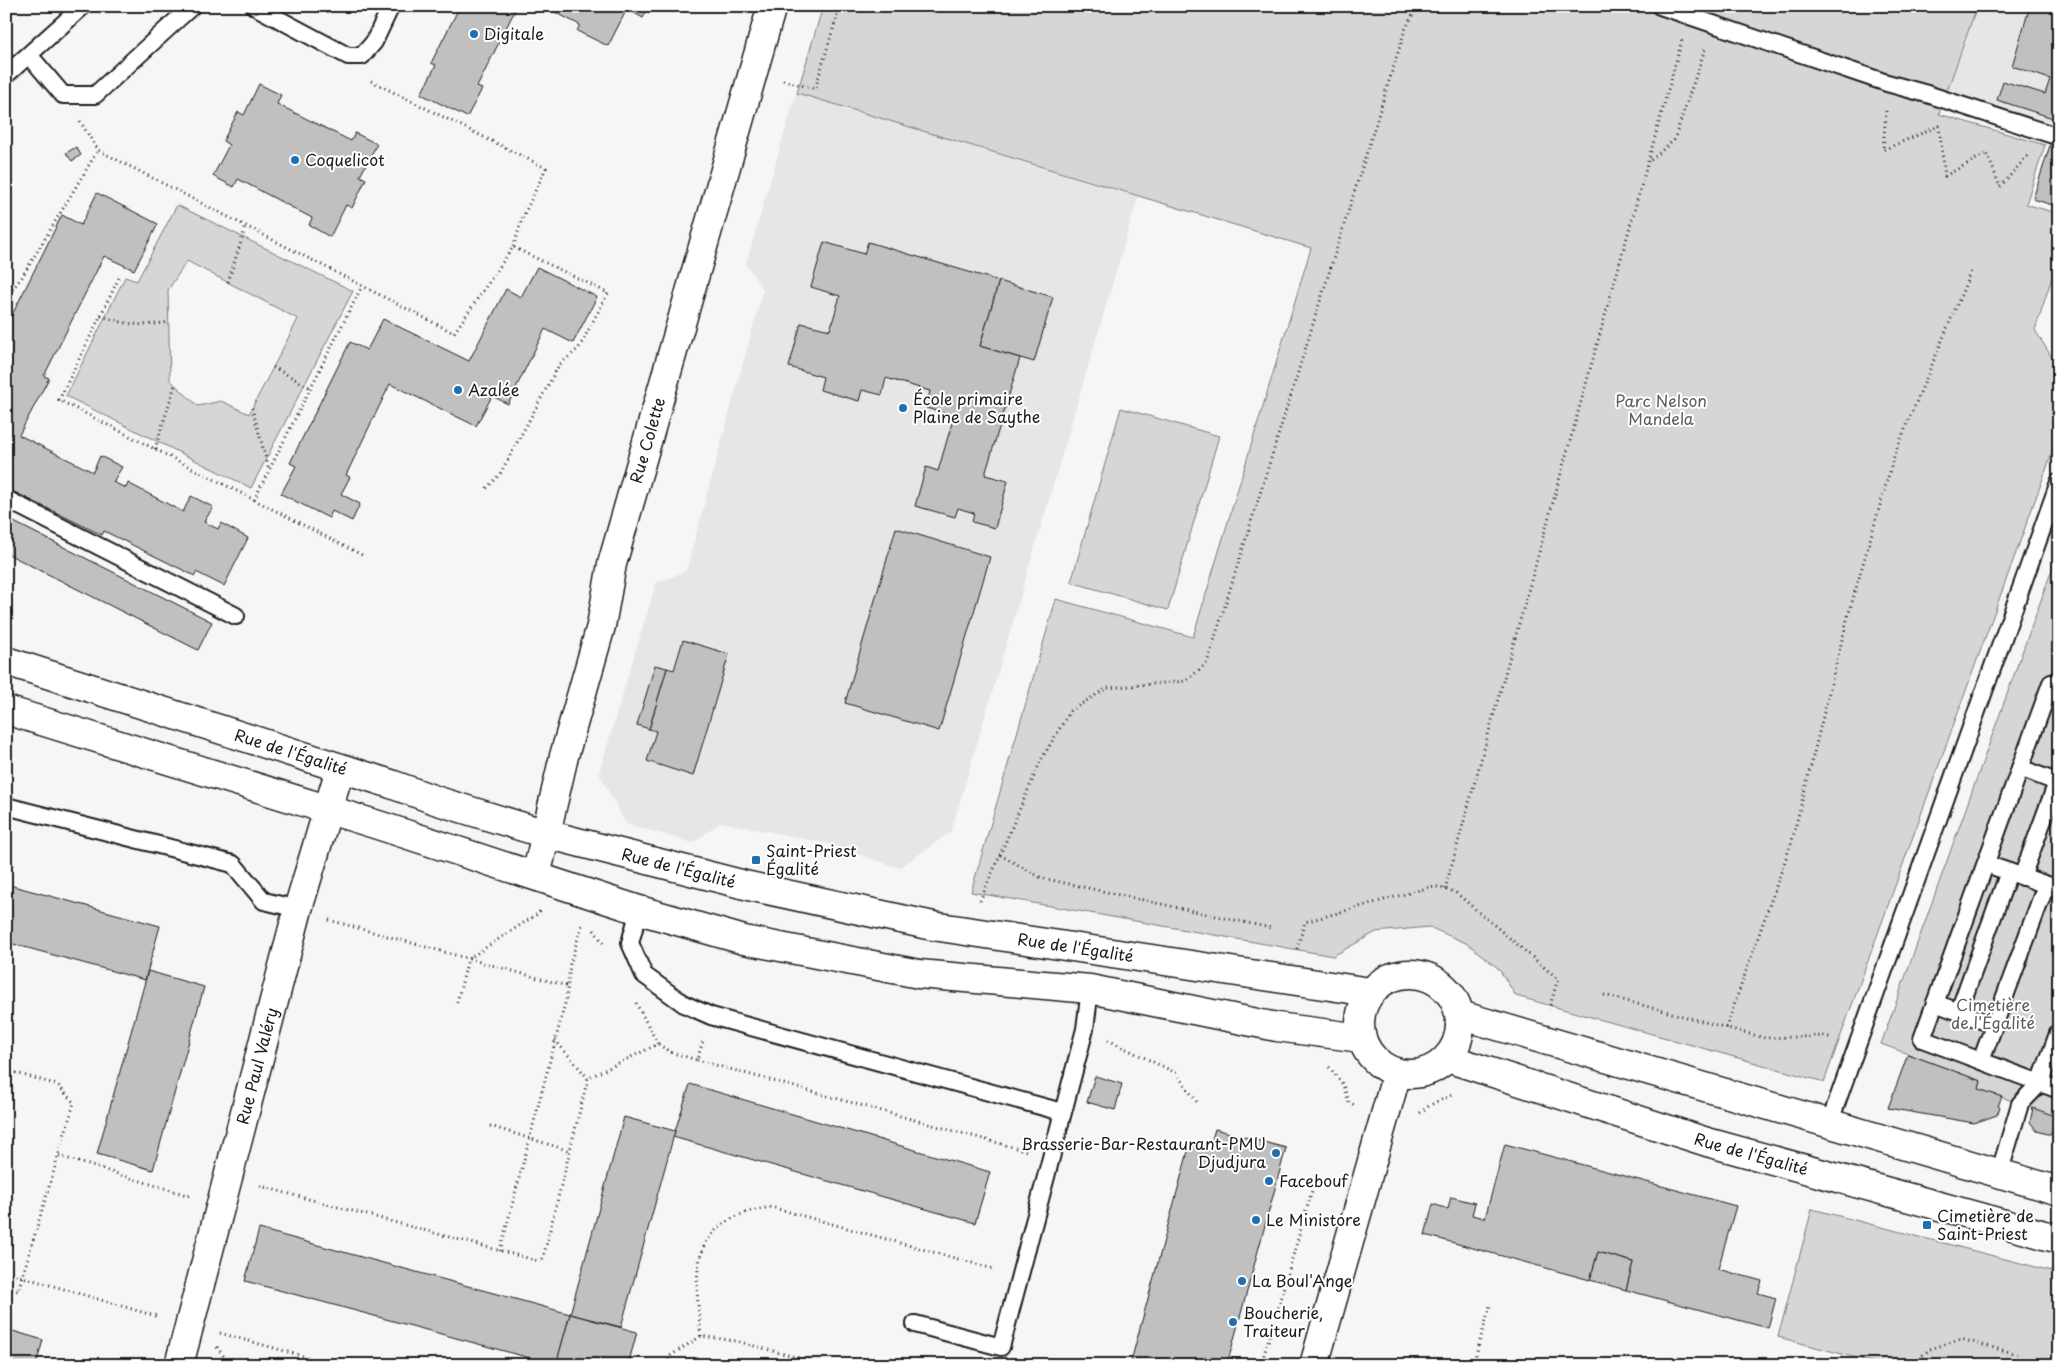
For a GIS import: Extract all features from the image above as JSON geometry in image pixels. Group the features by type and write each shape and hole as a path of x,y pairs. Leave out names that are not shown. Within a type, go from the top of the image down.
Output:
{"street":[{"name":"Rue Colette","path":"542,879 546,834 564,756 601,626 612,564 772,6"},
{"name":"Rue de l'Égalité","path":"6,661 438,801 546,834 749,886 967,932 1370,992"},
{"path":"6,710 639,910 744,940 919,974 1090,989 1276,1027 1361,1038"},
{"name":"Rue Paul Valéry","path":"180,1365 298,909 340,769"},
{"path":"1414,973 1430,977 1444,986 1454,999 1460,1015 1460,1030 1456,1044 1448,1058 1424,1072 1411,1074 1397,1073 1375,1060 1366,1050 1361,1038 1359,1022 1362,1006 1370,992 1383,981 1398,975 1414,973"},
{"path":"1460,1015 2059,1191"},
{"name":"Rue de l'Égalité","path":"1448,1058 1707,1142 2059,1239"},
{"path":"1314,1365 1397,1073"}],"lane":[{"path":"6,74 29,55 67,12 84,6"},
{"path":"29,55 63,95 96,95 192,6"},
{"path":"254,6 348,56 362,56 374,42 391,6"},
{"path":"1660,6 1887,83 2054,135"},
{"path":"1829,1124 2059,482"},
{"path":"6,499 236,616"},
{"path":"2059,686 2051,683 1922,1039 2059,1090"},
{"path":"1959,1011 2016,874 2058,780 2020,768"},
{"path":"6,806 233,864 264,901 298,909"},
{"path":"1981,1061 1994,1025 2052,887 1986,864"},
{"path":"639,910 630,943 644,975 684,1004 711,1016 1062,1112"},
{"path":"915,1324 1001,1347 1085,1029 1090,989"},
{"path":"1935,1003 1994,1025"},
{"path":"1999,1174 2020,1104 2040,1083 2059,1031"}],"path":[{"path":"753,71 816,89 840,6"},
{"path":"967,932 1041,760 1070,711 1107,688 1186,680 1207,663 1405,30 1417,6"},
{"path":"1445,889 1689,16"},
{"path":"1650,160 1674,140 1713,24"},
{"path":"63,95 98,150 454,333 513,247 523,217 546,168 371,82 362,56"},
{"path":"1887,83 1884,150 1940,126 1945,176 1987,153 2000,186 2054,135"},
{"path":"6,297 22,277 98,150"},
{"path":"228,282 246,226"},
{"path":"486,489 500,474 559,365 579,348 608,292 513,247"},
{"path":"1726,1028 1792,841 1848,616 1895,453 1971,271"},
{"path":"119,278 59,400 362,555"},
{"path":"254,500 362,286"},
{"path":"100,316 124,324 146,326 169,322"},
{"path":"273,368 311,388"},
{"path":"155,449 175,385"},
{"path":"252,408 269,470"},
{"path":"1000,855 1042,878 1271,928"},
{"path":"456,1002 468,959 539,913 542,879"},
{"path":"1286,980 1305,922 1434,886 1455,892 1558,979 1541,1039"},
{"path":"500,1251 566,1000 570,964 592,895"},
{"path":"329,920 567,986"},
{"path":"1604,995 1765,1038 1824,1036 1858,1044"},
{"path":"697,1060 711,1016"},
{"path":"1085,1029 1176,1073 1198,1102"},
{"path":"555,1040 588,1078"},
{"path":"588,1078 658,1044 670,1052 697,1060 1050,1157"},
{"path":"6,1070 58,1085 74,1103 18,1291 6,1288"},
{"path":"260,1186 542,1262 588,1078"},
{"path":"490,1126 570,1152"},
{"path":"59,1156 191,1196"},
{"path":"1261,1365 1314,1184 1334,1178 1340,1171"},
{"path":"701,1336 697,1281 702,1248 717,1228 742,1214 771,1207 1019,1276"},
{"path":"1473,1365 1490,1306"},
{"path":"667,1365 670,1356 701,1336 736,1340 825,1365"},
{"path":"1911,1365 1930,1349 1961,1339 2016,1354"},
{"path":"217,1346 230,1365"}],"shaded area":[{"path":"1977,6 2059,6 2059,127 1948,90"},
{"name":"École primaire Plaine de Saythe","path":"796,93 1138,197 951,832 899,868 825,843 721,822 693,843 626,824 599,773 656,583 686,571 763,290 746,264"}],"green space":[{"name":"Parc Nelson Mandela","path":"823,6 1977,6 1939,114 2045,145 2026,204 2059,214 2059,256 2035,330 2059,369 2059,434 1824,1082 1516,996 1499,969 1468,944 1429,927 1376,932 1333,956 971,892 1056,599 1193,637 1311,248 797,93"},
{"path":"177,205 353,291 251,488 66,396 125,277 137,281","holes":["187,261 298,319 249,414 221,401 198,406 170,380 168,290"]},
{"path":"1121,408 1219,436 1168,610 1071,582"},
{"name":"Cimetière de l'Égalité","path":"2059,550 2059,1136 2051,1135 2054,1116 1979,1089 1981,1081 1881,1044"},
{"path":"1812,1209 2059,1273 2059,1365 1883,1365 1778,1337"}],"building":[{"name":"Digitale","path":"460,6 517,6 477,87 482,89 467,117 421,94 436,65 431,63"},
{"name":"Digitale","path":"543,6 649,6 643,18 627,9 608,46 577,31 580,25"},
{"path":"2030,6 2059,6 2059,120 1997,100 2003,81 2045,94 2050,79 2012,66"},
{"name":"Coquelicot","path":"259,84 281,95 277,104 351,141 355,133 377,144 360,176 366,179 352,208 346,205 330,237 309,225 312,218 238,179 234,187 213,176 229,145 223,141 238,112 244,115"},
{"path":"2056,126 2059,127 2059,207 2033,199"},
{"path":"76,147 81,155 72,161 66,153"},
{"path":"97,193 158,224 134,270 104,256 44,376 49,378 19,435 93,472 100,456 122,467 113,482 126,488 128,483 183,512 191,496 213,507 204,522 218,529 221,523 248,538 224,586 196,572 195,576 104,531 102,535 6,488 6,327 62,215 81,225"},
{"path":"824,242 864,254 868,242 999,281 980,346 1020,358 985,475 1008,481 995,528 972,522 974,513 958,508 955,517 915,506 926,467 938,471 954,416 926,408 930,391 886,378 882,395 862,390 859,401 820,390 823,377 789,367 801,323 830,330 840,296 811,287"},
{"name":"Azalée","path":"537,267 597,297 573,343 545,329 508,404 492,396 476,426 390,384 346,475 350,477 341,494 360,504 352,521 332,511 329,518 281,494 296,466 290,463 350,342 367,350 383,319 469,361 506,289 521,297"},
{"path":"999,281 1053,297 1034,362 980,346"},
{"path":"6,518 212,622 198,650 6,553"},
{"path":"896,528 990,557 939,731 845,703"},
{"path":"683,640 729,654 693,776 647,761 656,731 649,729 667,668 674,670"},
{"path":"655,665 667,668 649,729 637,725"},
{"path":"6,884 160,926 145,980 6,942"},
{"path":"148,971 204,987 153,1170 97,1154"},
{"path":"1908,1054 1981,1081 1979,1089 2002,1097 1997,1115 1974,1123 1888,1108"},
{"path":"1095,1076 1122,1084 1115,1110 1087,1102"},
{"path":"690,1084 990,1172 975,1223 673,1137"},
{"path":"2033,1108 2055,1116 2051,1135 2037,1131 2030,1122"},
{"path":"624,1117 675,1131 621,1327 570,1314"},
{"path":"1215,1129 1286,1148 1227,1365 1130,1365 1190,1144 1209,1150"},
{"path":"1505,1144 1736,1206 1718,1269 1762,1281 1758,1293 1776,1298 1768,1328 1626,1290 1633,1262 1598,1252 1590,1280 1425,1235 1433,1204 1448,1209 1451,1197 1475,1203 1472,1215 1485,1218"},
{"path":"259,1229 570,1314 556,1365 245,1281"},
{"path":"1598,1252 1633,1262 1626,1290 1590,1280"},
{"path":"570,1314 637,1332 628,1365 556,1365"},
{"path":"6,1329 43,1340 36,1365 6,1365"}],"place":[{"name":"Digitale","path":"474,34"},
{"name":"Coquelicot","path":"295,160"},
{"name":"Azalée","path":"458,390"},
{"name":"École primaire Plaine de Saythe","path":"903,408"},
{"name":"Saint-Priest Égalité","path":"756,860"},
{"name":"Brasserie-Bar-Restaurant-PMU Djudjura","path":"1276,1153"},
{"name":"Facebouf","path":"1269,1181"},
{"name":"Le Ministore","path":"1256,1220"},
{"name":"Cimetière de Saint-Priest","path":"1927,1225"},
{"name":"La Boul'Ange","path":"1242,1281"},
{"name":"Boucherie, Traiteur","path":"1233,1322"}]}
